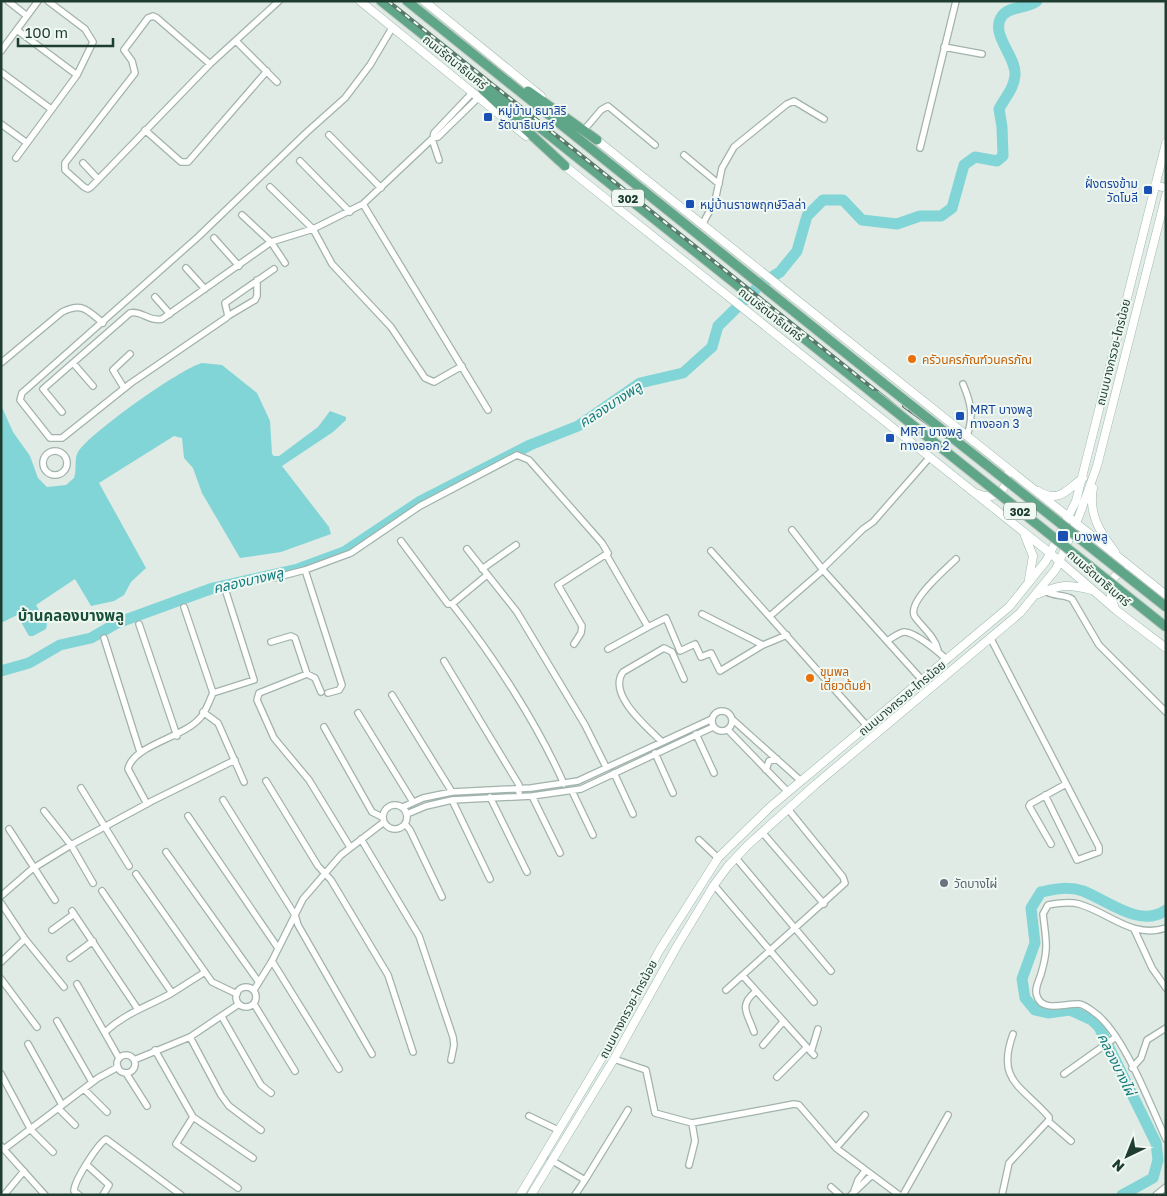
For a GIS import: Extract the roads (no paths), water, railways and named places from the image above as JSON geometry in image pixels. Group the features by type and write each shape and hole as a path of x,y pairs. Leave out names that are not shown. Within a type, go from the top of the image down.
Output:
{"main road":[{"name":"ถนนรัตนาธิเบศร์","path":"360,1 1050,553 1116,610 1166,648"},
{"name":"ถนนรัตนาธิเบศร์","path":"381,1 1166,627"},
{"name":"ถนนรัตนาธิเบศร์","path":"407,1 883,383 1166,607"},
{"name":"ถนนรัตนาธิเบศร์","path":"424,1 1017,478 1166,595"},
{"path":"446,33 596,140"},
{"path":"436,46 564,166"},
{"name":"ถนนบางกรวย-ไทรน้อย","path":"520,1195 612,1041 659,951 718,858 736,838 788,792 868,727 1008,607 1050,553 1069,519 1083,478 1166,143"},
{"path":"1155,185 1166,188"},
{"name":"ถนนบางกรวย-ไทรน้อย","path":"531,1195 614,1059 677,946 714,885 736,858 788,809 991,639 1045,587 1060,562 1076,525 1096,466 1166,194"},
{"path":"971,490 986,497 998,494 1003,490 1007,477 998,461"},
{"path":"1096,466 1091,495 1094,520 1100,532 1123,562"},
{"path":"1017,478 1040,493 1051,496 1068,491 1083,478"},
{"path":"1023,532 1032,548 1032,578 1045,587 1071,585 1094,590"},
{"path":"1116,610 1109,591 1110,584 1115,576 1126,570 1140,574"}],"street":[{"path":"8,1 27,16"},
{"path":"2,49 38,1"},
{"path":"16,158 77,74 92,48 91,36 85,29 48,1"},
{"path":"210,64 158,18 153,16 148,18 124,50 132,61 135,73 64,167 88,189 210,64 279,1"},
{"path":"920,148 956,1"},
{"path":"53,451 53,440 41,428 20,400 20,396 198,237 345,98 370,65 392,28"},
{"path":"17,30 77,74"},
{"path":"236,41 277,82"},
{"path":"944,47 982,54"},
{"path":"146,130 181,162 188,162 267,71"},
{"path":"1,72 51,109"},
{"path":"62,412 43,389 130,314 138,313 156,320 170,314 272,242 313,229 363,204 432,138 438,137 476,95"},
{"path":"702,225 715,201 722,168 734,147 789,103 794,102 824,119"},
{"path":"584,130 600,110 608,106 655,145"},
{"path":"1,124 27,143"},
{"path":"329,135 381,188"},
{"path":"432,138 439,160"},
{"path":"684,155 719,184"},
{"path":"300,161 350,212"},
{"path":"83,162 98,179"},
{"path":"270,187 313,229 332,264 391,327 425,378 434,382 462,366"},
{"path":"363,204 488,410"},
{"path":"242,215 272,242 285,263"},
{"path":"214,238 239,266"},
{"path":"186,268 205,290"},
{"path":"228,316 225,303 274,269"},
{"path":"53,440 62,438 124,388 228,316 255,300 258,296 257,280"},
{"path":"156,297 170,314"},
{"path":"1,363 62,312 74,306 83,308 103,323"},
{"path":"124,388 113,370 130,354"},
{"path":"73,363 93,386"},
{"path":"963,384 971,403 972,417 967,436"},
{"path":"53,451 63,454 67,464 62,473 56,476 46,472 42,463 47,453 53,451"},
{"path":"274,578 305,570 351,553 420,506 517,455 529,460 602,543 607,550 607,556 648,627"},
{"path":"770,616 823,569 863,529 873,522 930,457"},
{"path":"792,530 823,569 922,680"},
{"path":"401,541 444,600 452,604 478,637 551,755 564,784"},
{"path":"482,569 516,545"},
{"path":"467,549 517,612 585,725 606,768"},
{"path":"711,551 868,727"},
{"path":"574,644 581,633 582,626 558,585 576,572 607,556"},
{"path":"946,660 938,650 933,639 913,614 913,607 919,597 956,558"},
{"path":"271,642 291,636 295,638 307,674 315,678 324,692 339,690 342,685 305,570"},
{"path":"452,604 487,575"},
{"path":"1045,587 1054,596 1072,599 1099,645 1166,712"},
{"path":"147,804 128,769 129,762 140,752 177,736 200,718 213,694 254,680 226,592"},
{"path":"184,607 213,694"},
{"path":"702,614 762,645"},
{"path":"608,649 666,618 680,651 695,644 701,657 711,653 720,671 762,645 787,635"},
{"path":"139,624 177,736"},
{"path":"887,641 906,632 938,650"},
{"path":"104,638 140,752"},
{"path":"991,639 1099,847 1099,852 1077,860 1045,795"},
{"path":"661,741 624,699 618,687 618,678 623,672 664,648 672,652 684,679"},
{"path":"444,661 519,788 520,796"},
{"path":"307,674 260,693 258,700 274,738 310,780 350,848"},
{"path":"392,695 452,792"},
{"path":"728,730 720,732 713,727 712,719 716,712 724,711 731,715 732,720 801,781"},
{"path":"203,712 218,723 244,782"},
{"path":"358,712 412,802"},
{"path":"403,808 412,802 452,792 519,788 578,781 712,719"},
{"path":"728,730 732,720"},
{"path":"254,990 272,961 303,899 325,873 383,819 389,806 398,805 403,808 407,814 405,824 401,828 392,828 383,819 372,812 324,727"},
{"path":"407,814 426,806 452,800 532,796 572,791 713,727"},
{"path":"728,730 788,792"},
{"path":"696,734 714,773"},
{"path":"655,753 673,793"},
{"path":"766,770 769,761 777,758"},
{"path":"1,896 34,868 72,845 147,804 235,760"},
{"path":"614,773 633,814"},
{"path":"266,781 318,866 325,873 358,921 388,975 413,1052"},
{"path":"1051,844 1029,806 1066,784"},
{"path":"81,788 129,866"},
{"path":"572,791 593,835"},
{"path":"532,796 560,853"},
{"path":"490,797 527,872"},
{"path":"223,800 294,915 372,1054"},
{"path":"452,800 490,879"},
{"path":"726,990 824,904 841,888 845,881 788,809"},
{"path":"44,811 72,845 93,883"},
{"path":"188,816 278,948"},
{"path":"405,824 410,830 442,897"},
{"path":"9,829 55,900"},
{"path":"762,832 824,904"},
{"path":"361,839 419,936 453,1037 454,1045 451,1060"},
{"path":"699,840 718,858"},
{"path":"166,852 258,981"},
{"path":"736,858 831,971"},
{"path":"136,874 214,984 237,994"},
{"path":"714,885 814,1002"},
{"path":"102,892 172,993"},
{"path":"1,903 25,940 64,987"},
{"path":"1166,928 1142,932 1078,904 1062,903 1048,905 1043,914 1048,945 1036,989 1037,997 1042,1004 1050,1006 1079,1004 1087,1007 1106,1022 1132,1068 1166,1139"},
{"path":"52,930 73,912 137,1008"},
{"path":"1134,929 1152,968 1166,988"},
{"path":"1,962 25,940"},
{"path":"70,958 93,941"},
{"path":"272,961 339,1070"},
{"path":"105,1032 119,1019 137,1008 172,993 205,972"},
{"path":"743,976 782,1023 810,1052"},
{"path":"1,979 37,1027"},
{"path":"77,984 119,1058 118,1067"},
{"path":"242,987 254,990 257,996 254,1004 247,1007 239,1004 237,994 242,987"},
{"path":"754,1032 745,1005 746,1000 755,992"},
{"path":"134,1060 154,1050 190,1037 239,1004"},
{"path":"254,1004 295,1070"},
{"path":"222,1017 261,1085 271,1093"},
{"path":"57,1020 92,1082"},
{"path":"763,1045 782,1023"},
{"path":"777,1077 810,1052 818,1028"},
{"path":"1132,1068 1141,1058 1147,1040 1166,1028"},
{"path":"1002,1195 1009,1163 1048,1121 1049,1116 1015,1083 1008,1072 1006,1053 1013,1034"},
{"path":"190,1037 221,1095 229,1106 261,1130"},
{"path":"1064,1074 1114,1039"},
{"path":"28,1044 60,1106 75,1125"},
{"path":"154,1050 193,1117 252,1158"},
{"path":"119,1058 126,1054 134,1060"},
{"path":"614,1059 646,1070 655,1113 692,1123 794,1104 803,1108 836,1148 871,1176 899,1195"},
{"path":"126,1073 133,1070 134,1060"},
{"path":"45,1195 2,1147 31,1130 92,1082 118,1067"},
{"path":"118,1067 126,1073 147,1106"},
{"path":"1,1074 31,1130 53,1152"},
{"path":"84,1089 107,1112"},
{"path":"575,1195 628,1110"},
{"path":"836,1148 865,1115"},
{"path":"903,1195 948,1115"},
{"path":"529,1116 558,1130"},
{"path":"193,1117 176,1144 238,1188"},
{"path":"1048,1121 1071,1141"},
{"path":"689,1165 695,1141 692,1123"},
{"path":"79,1195 74,1191 74,1186 106,1139 173,1192 181,1195"},
{"path":"551,1160 585,1180"},
{"path":"87,1166 110,1185 103,1195"},
{"path":"4,1195 24,1171"},
{"path":"853,1193 858,1180 865,1171"},
{"path":"853,1193 871,1176"},
{"path":"831,1187 840,1195"},
{"path":"1156,1195 1166,1187"}],"water":[{"path":"202,363 222,365 257,393 270,421 272,454 274,456 279,456 318,427 330,411 346,417 346,420 333,432 282,466 329,527 331,534 281,552 240,558 202,493 193,468 184,458 182,438 174,436 99,483 146,568 131,582 124,595 114,601 91,606 75,579 36,605 47,624 46,629 33,636 29,636 17,615 1,623 1,405 13,432 30,456 38,478 47,487 66,485 74,478 78,452 86,443 137,402 175,377"}],"waterway":[{"name":"คลองบางพลู","path":"1,671 29,663 60,645 91,638 117,623 213,588 298,569 344,552 419,502 530,445 578,426 640,383 683,373 712,347 718,326 761,284 780,272 797,251 807,216 823,200 843,200 862,220 897,224 920,216 941,216 952,208 964,165 975,157 997,161 1003,156 999,109 1011,89 1015,75 1012,61 1001,38 999,23 1005,13 1037,1"},
{"name":"คลองบางไผ่","path":"1122,1195 1153,1178 1158,1160 1156,1143 1099,1027 1092,1020 1070,1010 1048,1013 1035,1010 1025,998 1022,979 1035,943 1031,908 1041,892 1067,888 1083,891 1135,915 1156,915 1166,910"}],"railway":[{"path":"388,1 885,398 952,455 1166,626"},
{"path":"904,406 960,446 1166,610"}],"place":[{"name":"หมู่บ้าน ธนาสิริ รัตนาธิเบศร์","path":"488,117"},
{"name":"ฝั่งตรงข้าม วัดโมลี","path":"1148,190"},
{"name":"หมู่บ้านราชพฤกษ์วิลล่า","path":"690,204"},
{"name":"ครัวนครภัณฑ์วนครภัณ","path":"912,359"},
{"name":"MRT บางพลู ทางออก 3","path":"960,416"},
{"name":"MRT บางพลู ทางออก 2","path":"890,438"},
{"name":"บางพลู","path":"1063,536"},
{"name":"ขุนพล เตี๋ยวต้มยำ","path":"810,678"},
{"name":"วัดบางไผ่","path":"944,883"}],"district":[{"name":"บ้านคลองบางพลู","path":"71,615"}]}
